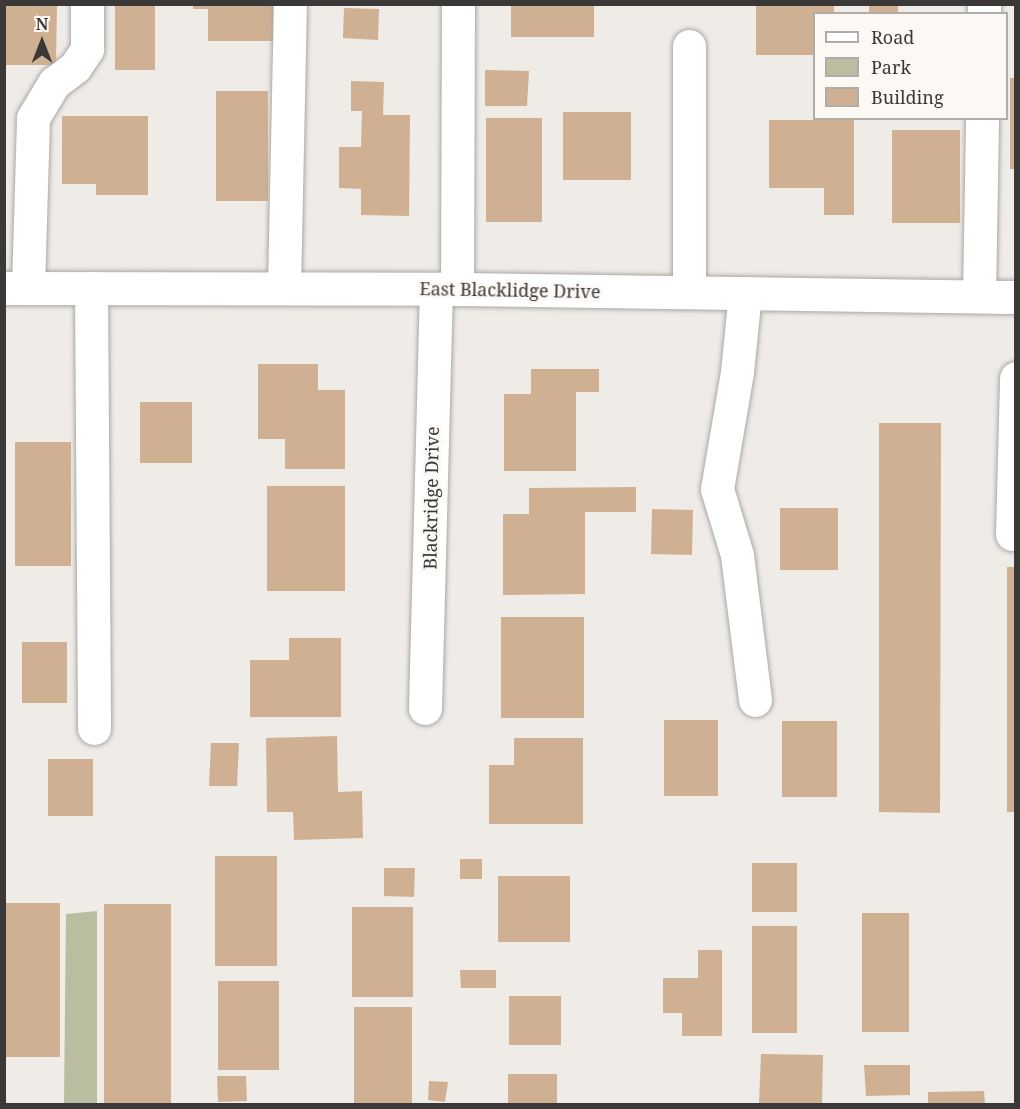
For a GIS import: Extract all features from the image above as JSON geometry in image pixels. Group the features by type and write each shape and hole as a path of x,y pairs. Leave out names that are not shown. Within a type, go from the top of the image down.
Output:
{"street":[{"path":"16,288 33,118 54,83 75,67 87,49 87,4"},
{"path":"284,288 290,4"},
{"name":"Blackridge Drive","path":"425,708 458,4"},
{"path":"688,46 689,292"},
{"path":"979,296 982,120"},
{"name":"East Blacklidge Drive","path":"16,288 446,289 1016,297"},
{"path":"92,288 94,728"},
{"path":"744,293 737,372 717,489 737,555 754,700"},
{"path":"1012,534 1016,378"}],"green space":[{"path":"97,911 97,1104 64,1104 66,914"}],"building":[{"path":"4,4 57,4 56,65 4,65"},
{"path":"115,4 155,4 155,70 115,70"},
{"path":"193,4 273,4 273,41 208,41 208,9 193,9"},
{"path":"756,4 834,4 834,12 813,12 813,55 756,55"},
{"path":"869,4 898,4 898,12 869,12"},
{"path":"511,5 594,5 594,37 511,37"},
{"path":"344,8 379,9 378,40 343,38"},
{"path":"485,70 529,71 527,106 485,106"},
{"path":"1010,78 1016,78 1016,169 1010,169"},
{"path":"351,81 384,82 383,115 410,115 409,216 361,215 361,189 339,188 339,147 361,147 362,111 351,111"},
{"path":"216,91 268,91 268,201 216,201"},
{"path":"563,112 631,112 631,180 563,180"},
{"path":"62,116 148,116 148,195 96,195 96,184 62,184"},
{"path":"486,118 542,118 542,222 486,222"},
{"path":"769,120 854,120 854,215 824,215 824,188 769,188"},
{"path":"892,130 960,130 960,223 892,223"},
{"path":"258,364 318,364 318,390 345,390 345,469 285,469 285,439 258,439"},
{"path":"531,369 599,369 599,392 576,392 576,471 504,471 504,394 531,394"},
{"path":"140,402 192,402 192,463 140,463"},
{"path":"879,423 941,423 940,813 879,812"},
{"path":"15,442 71,442 71,566 15,566"},
{"path":"267,486 345,486 345,591 267,591"},
{"path":"636,487 636,512 585,512 585,594 503,595 503,514 529,514 529,488"},
{"path":"780,508 838,508 838,570 780,570"},
{"path":"652,509 693,510 692,555 651,554"},
{"path":"1007,567 1016,567 1016,812 1007,812"},
{"path":"501,617 584,617 584,718 501,718"},
{"path":"289,638 341,638 341,717 250,717 250,660 289,660"},
{"path":"22,642 67,642 67,703 22,703"},
{"path":"664,720 718,720 718,796 664,796"},
{"path":"782,721 837,721 837,797 782,797"},
{"path":"337,736 338,792 362,791 363,838 294,840 293,812 267,812 266,738"},
{"path":"514,738 583,738 583,824 489,824 489,765 514,765"},
{"path":"211,743 239,743 237,786 209,786"},
{"path":"48,759 93,759 93,816 48,816"},
{"path":"215,856 277,856 277,966 215,966"},
{"path":"460,859 482,859 482,879 460,879"},
{"path":"752,863 797,863 797,912 752,912"},
{"path":"384,868 415,868 414,897 384,896"},
{"path":"498,876 570,876 570,942 498,942"},
{"path":"4,903 60,903 60,1057 4,1057"},
{"path":"104,904 171,904 171,1104 104,1104"},
{"path":"352,907 413,907 413,997 352,997"},
{"path":"862,913 909,913 909,1032 862,1032"},
{"path":"752,926 797,926 797,1033 752,1033"},
{"path":"698,950 722,950 722,1036 682,1036 682,1013 663,1013 663,978 698,978"},
{"path":"460,970 496,970 496,988 461,988"},
{"path":"218,981 279,981 279,1070 218,1070"},
{"path":"509,996 561,996 561,1045 509,1045"},
{"path":"354,1007 412,1007 412,1104 354,1104"},
{"path":"761,1054 823,1055 822,1104 759,1104"},
{"path":"864,1065 910,1065 910,1095 866,1096"},
{"path":"508,1074 557,1074 557,1104 508,1104"},
{"path":"217,1076 246,1076 247,1101 218,1102"},
{"path":"429,1081 448,1082 445,1102 428,1100"},
{"path":"984,1091 985,1104 928,1104 928,1092"}]}
